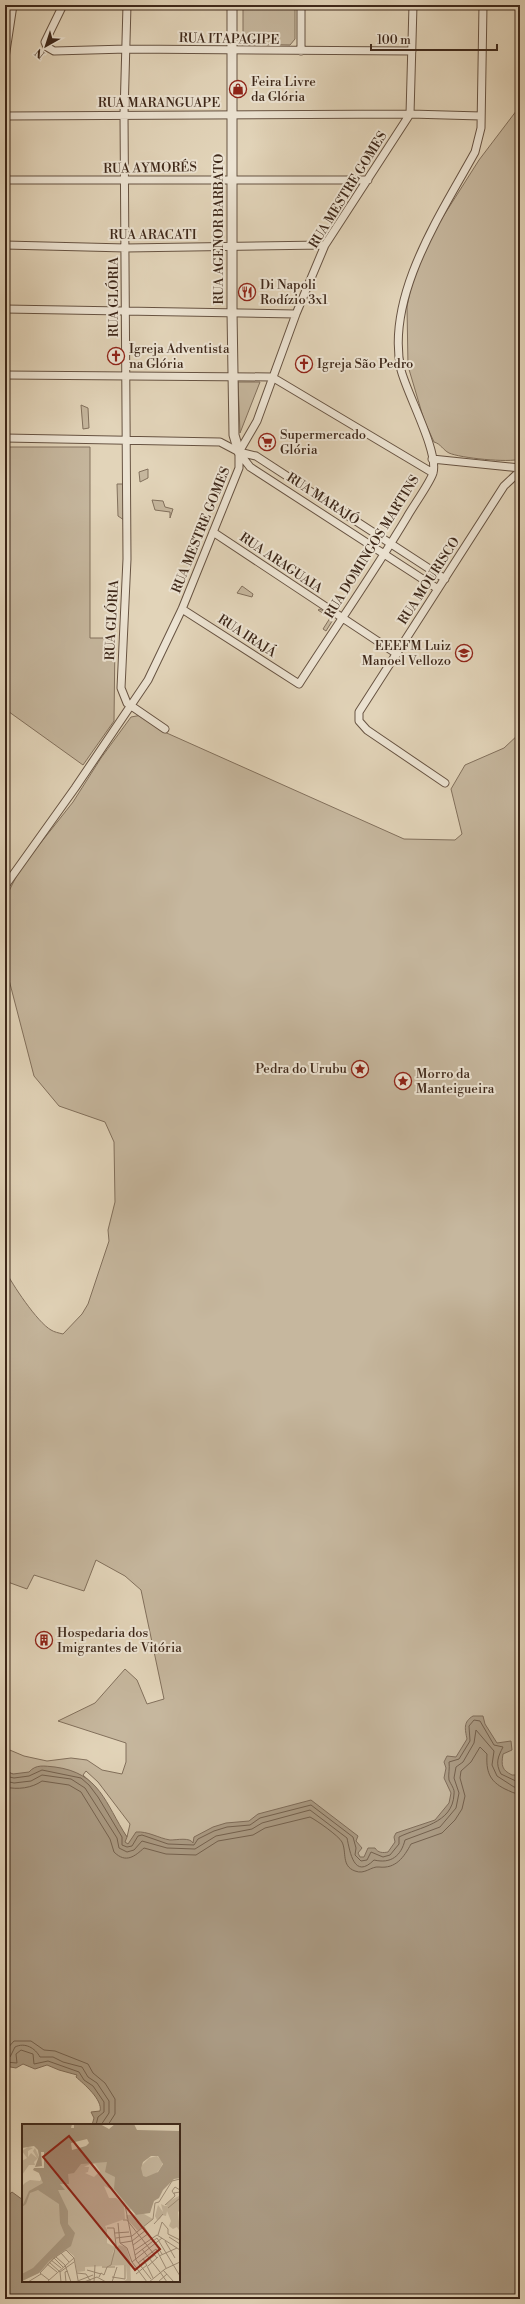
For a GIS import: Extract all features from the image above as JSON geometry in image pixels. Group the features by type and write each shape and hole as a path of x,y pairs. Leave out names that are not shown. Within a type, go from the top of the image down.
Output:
{"street":[{"path":"5,58 13,5"},
{"name":"RUA ITAPAGIPE","path":"64,5 45,42 47,47 54,51 126,49 234,51 412,51"},
{"name":"RUA GLÓRIA","path":"127,5 124,114 127,559 121,678 123,696 131,706"},
{"name":"RUA AGENOR BARBATO","path":"232,5 234,51 232,312 234,435 239,452"},
{"path":"301,5 301,51"},
{"path":"410,114 413,5"},
{"name":"RUA DOMINGOS MARTINS","path":"299,684 341,618 385,554 433,473 430,449 402,371 398,353 404,303 412,273 475,152 481,128 483,5"},
{"name":"RUA MARANGUAPE","path":"5,116 124,114 410,114 481,116"},
{"name":"RUA MESTRE GOMES","path":"5,886 148,680 182,609 239,468 239,452 257,421 296,314 325,245 410,114"},
{"name":"RUA AYMORÉS","path":"5,180 368,180"},
{"name":"RUA ARACATI","path":"5,245 126,248 325,245"},
{"path":"5,309 296,314"},
{"path":"5,375 126,375 234,378 272,377 433,473"},
{"name":"RUA MARAJÓ","path":"5,438 220,442 239,452 256,456 391,542 444,579"},
{"name":"RUA MARAJÓ","path":"239,452 250,466 438,589"},
{"path":"432,459 520,468"},
{"name":"RUA MOURISCO","path":"445,783 367,730 359,721 361,708 504,486 520,471"},
{"name":"RUA ARAGUAIA","path":"213,532 397,654"},
{"name":"RUA IRAJÁ","path":"182,609 299,684"},
{"path":"131,706 165,730"}],"shaded area":[{"path":"243,5 295,5 295,39 290,45 245,44 243,40"},
{"path":"520,106 520,459 496,460 473,458 449,453 434,442 424,420 408,366 407,307 415,266 432,234 479,160"},
{"path":"238,382 260,382 240,433"},
{"path":"81,405 88,408 89,428 83,429"},
{"path":"5,447 90,447 90,638 115,638 114,721 83,765 5,709"},
{"path":"148,469 148,478 140,482 139,472"},
{"path":"117,484 123,484 124,520 118,516"},
{"path":"152,500 163,501 165,507 173,509 170,518 170,512 155,510"},
{"path":"242,586 253,594 252,597 237,593"},
{"path":"320,609 334,618 326,631 323,629 330,618 318,610"},
{"path":"142,715 160,730 404,839 455,840 462,834 451,789 465,765 504,748 520,733 520,2068 450,2136 13,1774 5,1771 5,1748 24,1756 47,1761 71,1758 87,1760 102,1770 122,1774 126,1762 126,1743 58,1721 95,1703 125,1669 137,1680 147,1704 164,1699 141,1590 125,1576 96,1560 84,1591 34,1575 27,1589 5,1581 5,1270 19,1293 45,1326 55,1332 63,1334 82,1314 88,1304 109,1241 108,1230 115,1202 114,1142 105,1122 59,1106 34,1076 8,976 5,957 5,899 20,869 73,802 101,758 131,717","holes":["86,1771 98,1782 130,1824 127,1837 101,1796 90,1781 83,1775"]}],"water":[{"path":"473,1716 483,1716 485,1724 497,1743 511,1741 512,1750 503,1754 502,1765 506,1771 512,1775 515,1775 520,1780 520,2298 5,2299 5,2198 12,2192 22,2199 22,2282 180,2282 180,2124 92,2124 94,2118 91,2112 100,2111 99,2102 88,2088 76,2077 77,2075 47,2065 35,2069 23,2064 16,2068 5,2066 5,1771 13,1774 29,1772 40,1766 47,1766 70,1770 82,1776 92,1783 100,1792 127,1837 125,1842 128,1844 136,1832 170,1840 186,1839 193,1843 194,1837 213,1827 226,1823 249,1821 258,1814 311,1800 358,1836 356,1841 362,1848 358,1853 360,1857 364,1857 368,1848 375,1848 381,1852 388,1852 395,1842 394,1837 396,1833 435,1820 449,1803 451,1793 444,1778 446,1768 444,1762 447,1756 456,1757 467,1739 465,1729 466,1723"}],"place":[{"name":"Feira Livre da Glória","path":"238,89"},
{"name":"Di Napoli Rodízio 3x1","path":"247,292"},
{"name":"Igreja Adventista na Glória","path":"116,356"},
{"name":"Igreja São Pedro","path":"304,364"},
{"name":"Supermercado Glória","path":"267,442"},
{"name":"EEEFM Luiz Manoel Vellozo","path":"464,653"},
{"name":"Pedra do Urubu","path":"360,1069"},
{"name":"Morro da Manteigueira","path":"403,1081"},
{"name":"Hospedaria dos Imigrantes de Vitória","path":"44,1640"}]}
